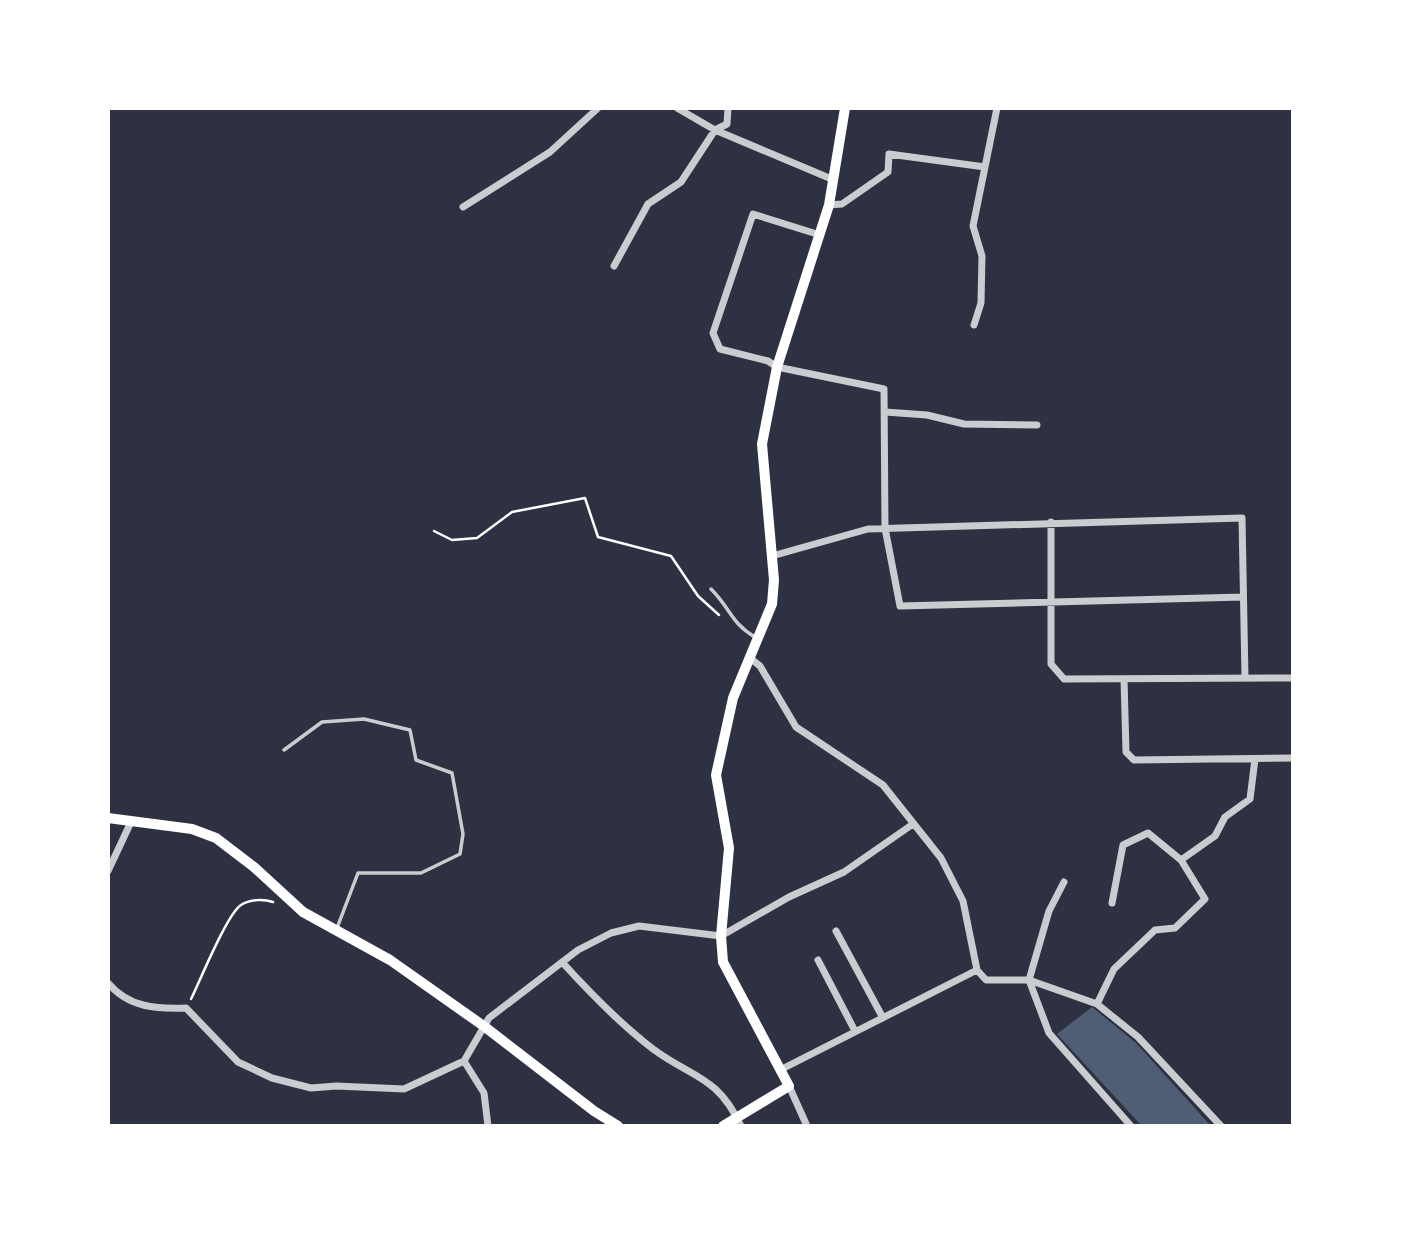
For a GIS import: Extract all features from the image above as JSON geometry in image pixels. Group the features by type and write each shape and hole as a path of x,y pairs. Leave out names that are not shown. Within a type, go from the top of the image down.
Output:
{"main road":[{"path":"723,1125 739,1121 789,1086 723,962 721,936 729,848 716,775 733,698 760,640 772,604 772,556 762,444 777,367 829,205 845,108"},
{"path":"108,818 192,830 215,838 254,867 303,912 390,960 485,1027 594,1111 618,1125"}],"street":[{"path":"463,207 550,152 598,108"},
{"path":"677,108 715,130 834,180"},
{"path":"614,266 648,204 681,182 715,130 727,124 728,108"},
{"path":"974,325 981,303 982,256 973,226 997,108"},
{"path":"829,205 842,204 888,172 889,154 985,167"},
{"path":"820,235 753,214 713,333 720,349 768,361 777,367 884,388 884,528 900,606 1243,597"},
{"path":"884,412 927,415 964,424 1037,425"},
{"path":"772,556 868,529 1242,518 1245,678"},
{"path":"1051,522 1051,664 1064,679 1293,678"},
{"path":"750,658 760,666 796,727 883,785 941,858 963,901 978,970 986,980 1030,980 1097,1004 1138,1037 1221,1125"},
{"path":"1124,679 1126,752 1134,760 1293,758"},
{"path":"1181,860 1215,836 1225,817 1251,799 1255,759"},
{"path":"108,871 131,822"},
{"path":"108,983 116,993 149,1009 186,1008 238,1062 272,1079 311,1088 337,1086 404,1089 464,1060 489,1018 562,962 611,933 639,926 721,936 789,897 844,872 913,824"},
{"path":"1097,1004 1114,969 1155,930 1175,928 1205,899 1181,860 1148,833 1123,845 1112,903"},
{"path":"1064,882 1049,911 1030,980 1049,1033 1131,1125"},
{"path":"836,931 883,1018"},
{"path":"818,960 855,1031"},
{"path":"562,962 610,1015 656,1051 707,1079 727,1099 739,1121"},
{"path":"780,1070 978,970"},
{"path":"464,1060 484,1094 488,1125"},
{"path":"789,1086 807,1125"}],"lane":[{"path":"711,589 729,607 736,626 760,640"},
{"path":"284,750 322,722 364,719 410,730 416,760 452,774 463,834 460,854 421,873 358,873 336,930"}],"path":[{"path":"434,531 452,540 477,538 512,512 584,498 598,537 671,556 698,596 724,620"},
{"path":"186,1008 240,905 264,899 276,904"}],"water":[{"path":"1092,1007 1136,1043 1210,1125 1141,1125 1057,1034"}]}
